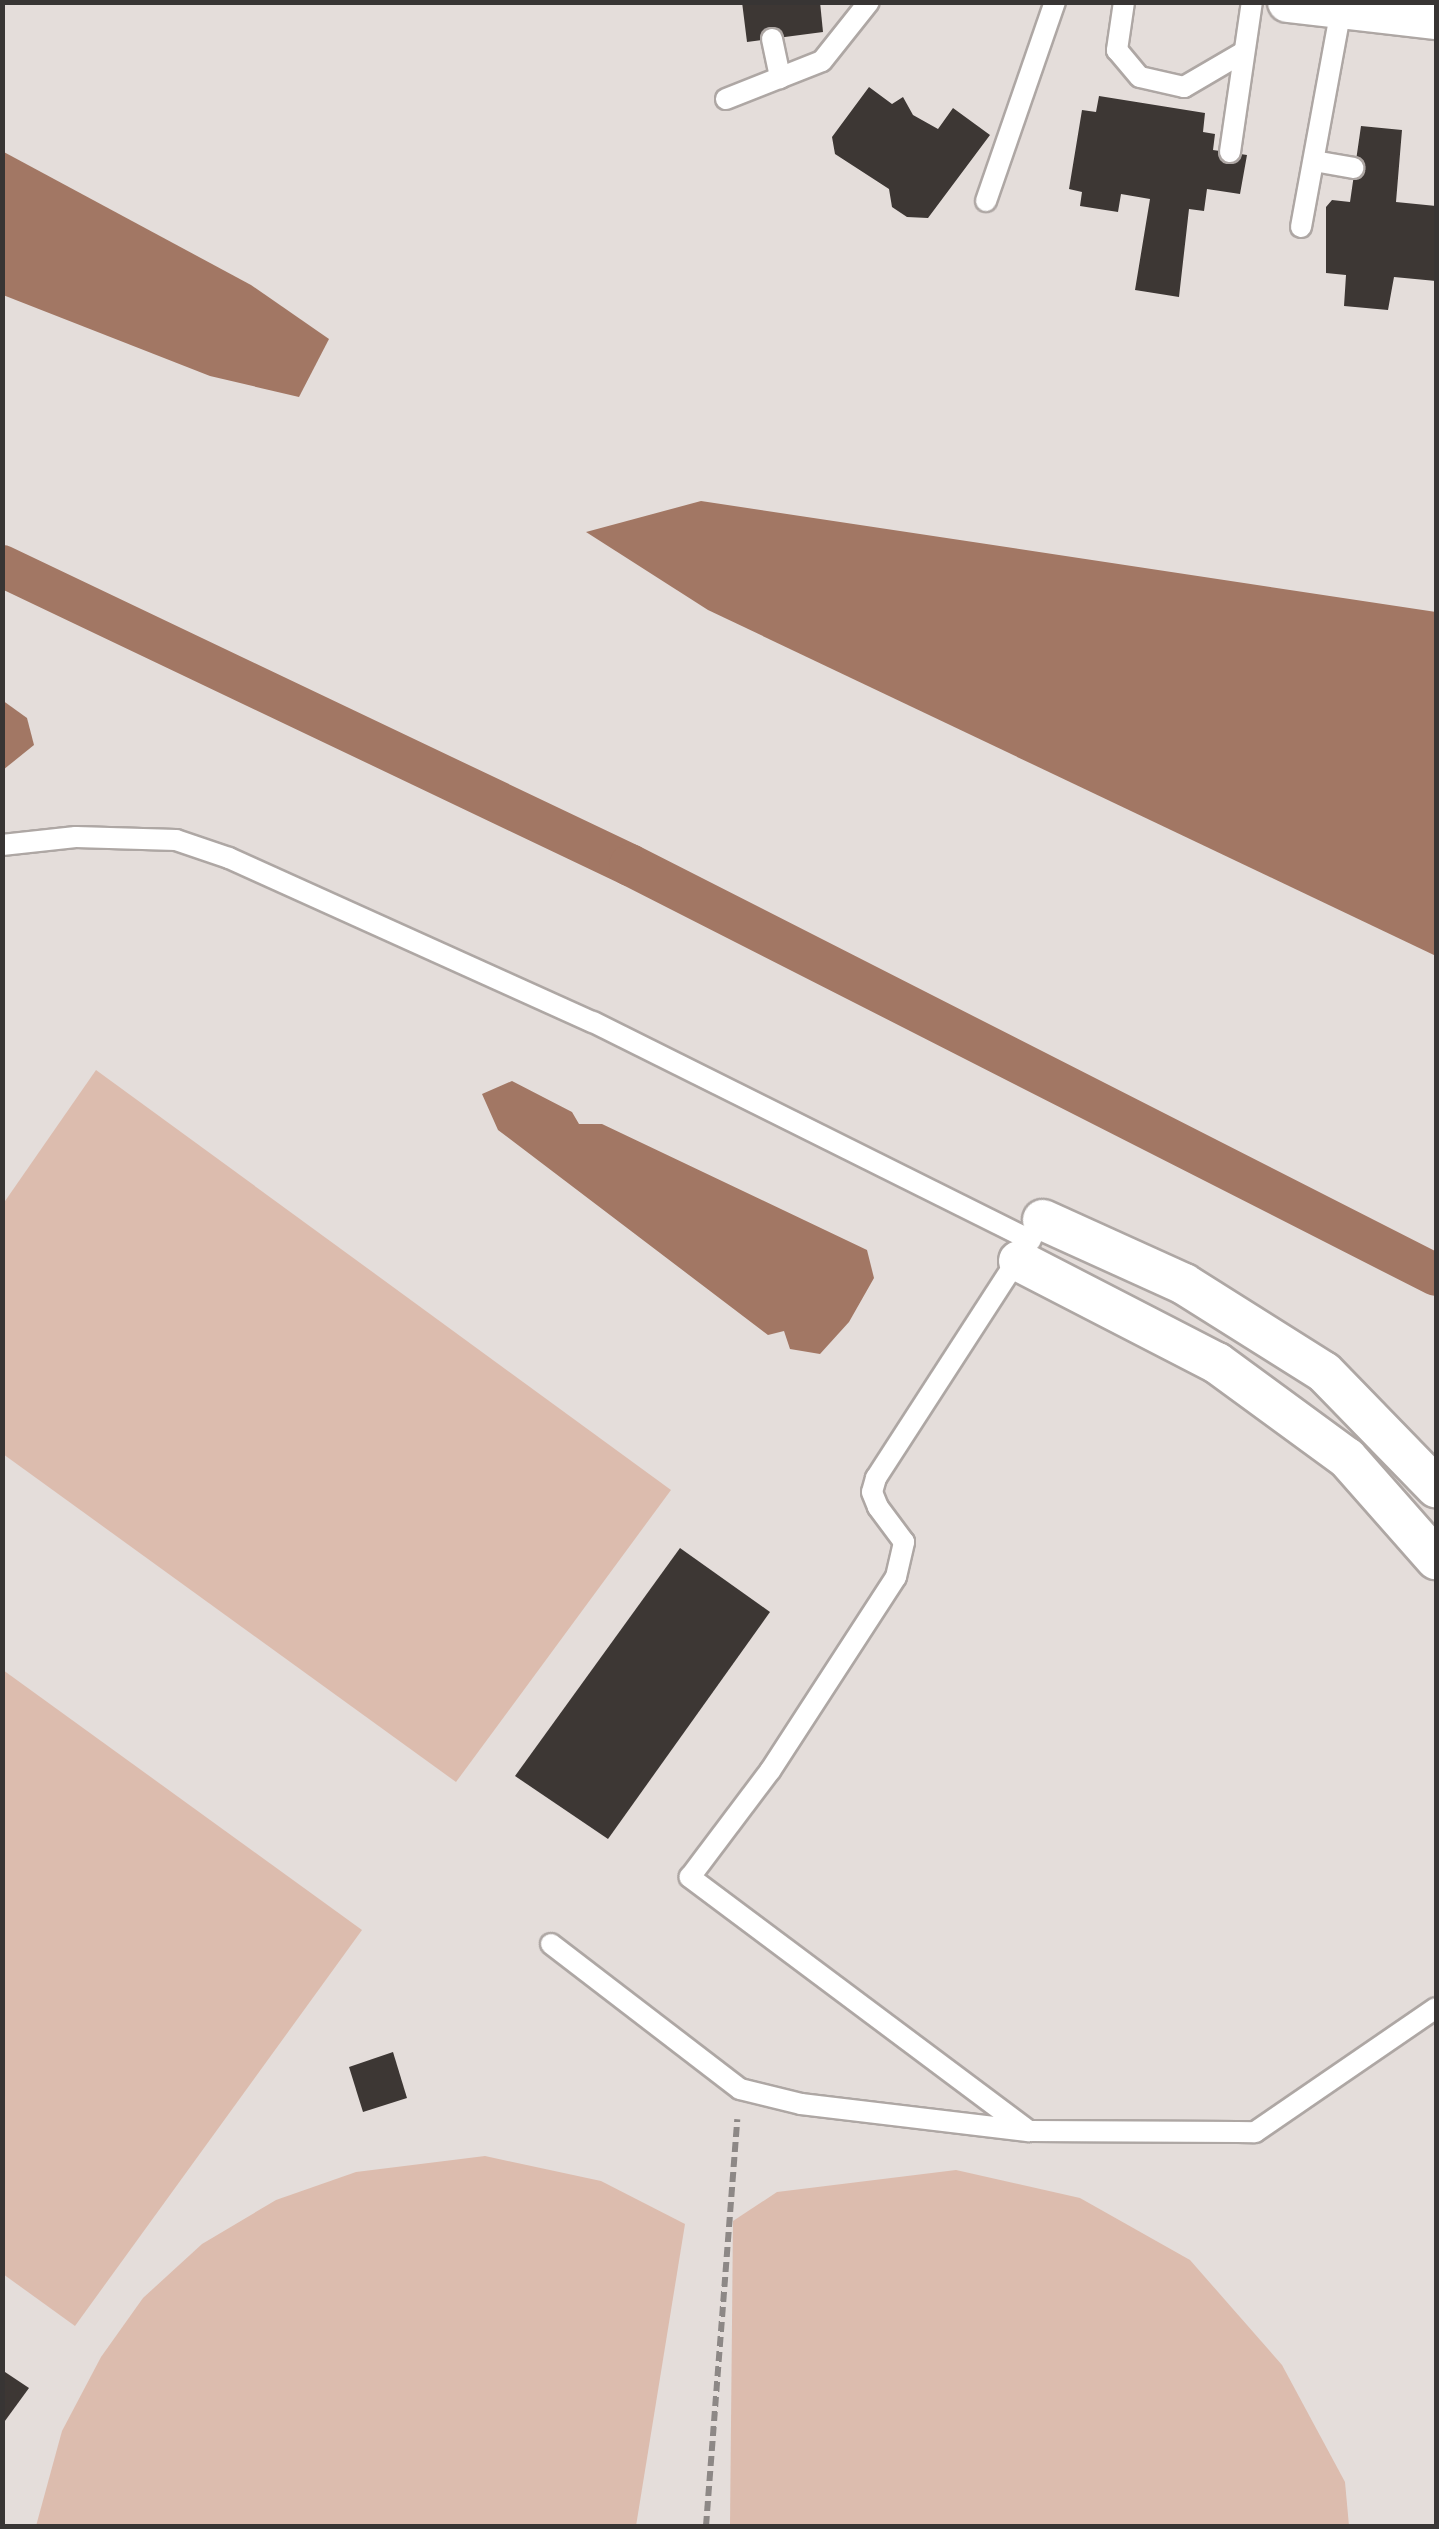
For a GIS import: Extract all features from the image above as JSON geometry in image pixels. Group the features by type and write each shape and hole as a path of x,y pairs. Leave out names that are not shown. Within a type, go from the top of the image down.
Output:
{"street":[{"path":"1288,2 1436,19"},
{"path":"1031,1240 1184,1284 1324,1372 1436,1487"},
{"path":"1031,1240 1217,1363 1347,1458 1436,1559"}],"lane":[{"path":"726,99 822,61 869,2"},
{"path":"986,201 1055,2"},
{"path":"1124,2 1117,50 1140,77 1184,87 1244,52"},
{"path":"1230,152 1252,2"},
{"path":"1301,226 1342,6"},
{"path":"772,38 780,78"},
{"path":"1314,161 1353,168"},
{"path":"2,844 76,837 176,840 228,858 592,1022 1031,1240 876,1478 872,1492 878,1507 904,1542 896,1576 770,1771 690,1877 1029,2132"},
{"path":"551,1944 740,2088 801,2104 1029,2132 1255,2132 1436,2008"}],"path":[{"path":"706,2526 740,2088"}],"shaded area":[{"path":"2,151 251,285 329,339 299,397 210,376 3,295"},
{"path":"701,501 1436,612 1436,956 708,610 586,532"},
{"path":"2,700 27,718 34,745 3,770"},
{"path":"96,1070 671,1490 456,1782 3,1454 3,1204"},
{"path":"512,1081 572,1112 579,1124 602,1124 867,1250 874,1278 849,1322 820,1354 790,1349 784,1331 768,1335 498,1130 482,1094"},
{"path":"3,1670 362,1930 75,2326 3,2274"},
{"path":"485,2156 601,2181 685,2224 636,2526 36,2526 62,2431 101,2357 143,2298 202,2244 276,2200 356,2172"},
{"path":"956,2170 1080,2198 1190,2260 1282,2365 1345,2482 1349,2526 730,2526 733,2221 777,2192"}],"building":[{"path":"742,2 820,2 823,32 747,42"},
{"path":"869,87 892,104 903,97 913,115 938,129 953,108 990,135 928,218 907,217 892,207 889,189 835,154 832,137"},
{"path":"1099,96 1205,113 1203,132 1215,134 1213,150 1247,155 1240,194 1207,189 1204,211 1189,209 1179,297 1135,290 1150,199 1121,194 1118,212 1080,206 1082,192 1069,189 1082,110 1096,112"},
{"path":"1361,126 1402,130 1396,202 1436,206 1436,281 1394,277 1388,310 1344,306 1346,275 1326,273 1326,207 1332,200 1350,202"},
{"path":"680,1548 770,1612 608,1839 515,1776"},
{"path":"393,2052 407,2098 363,2112 349,2067"},
{"path":"2,2370 29,2388 2,2425"}],"waterway":[{"path":"2,566 630,865 1436,1275"}]}
